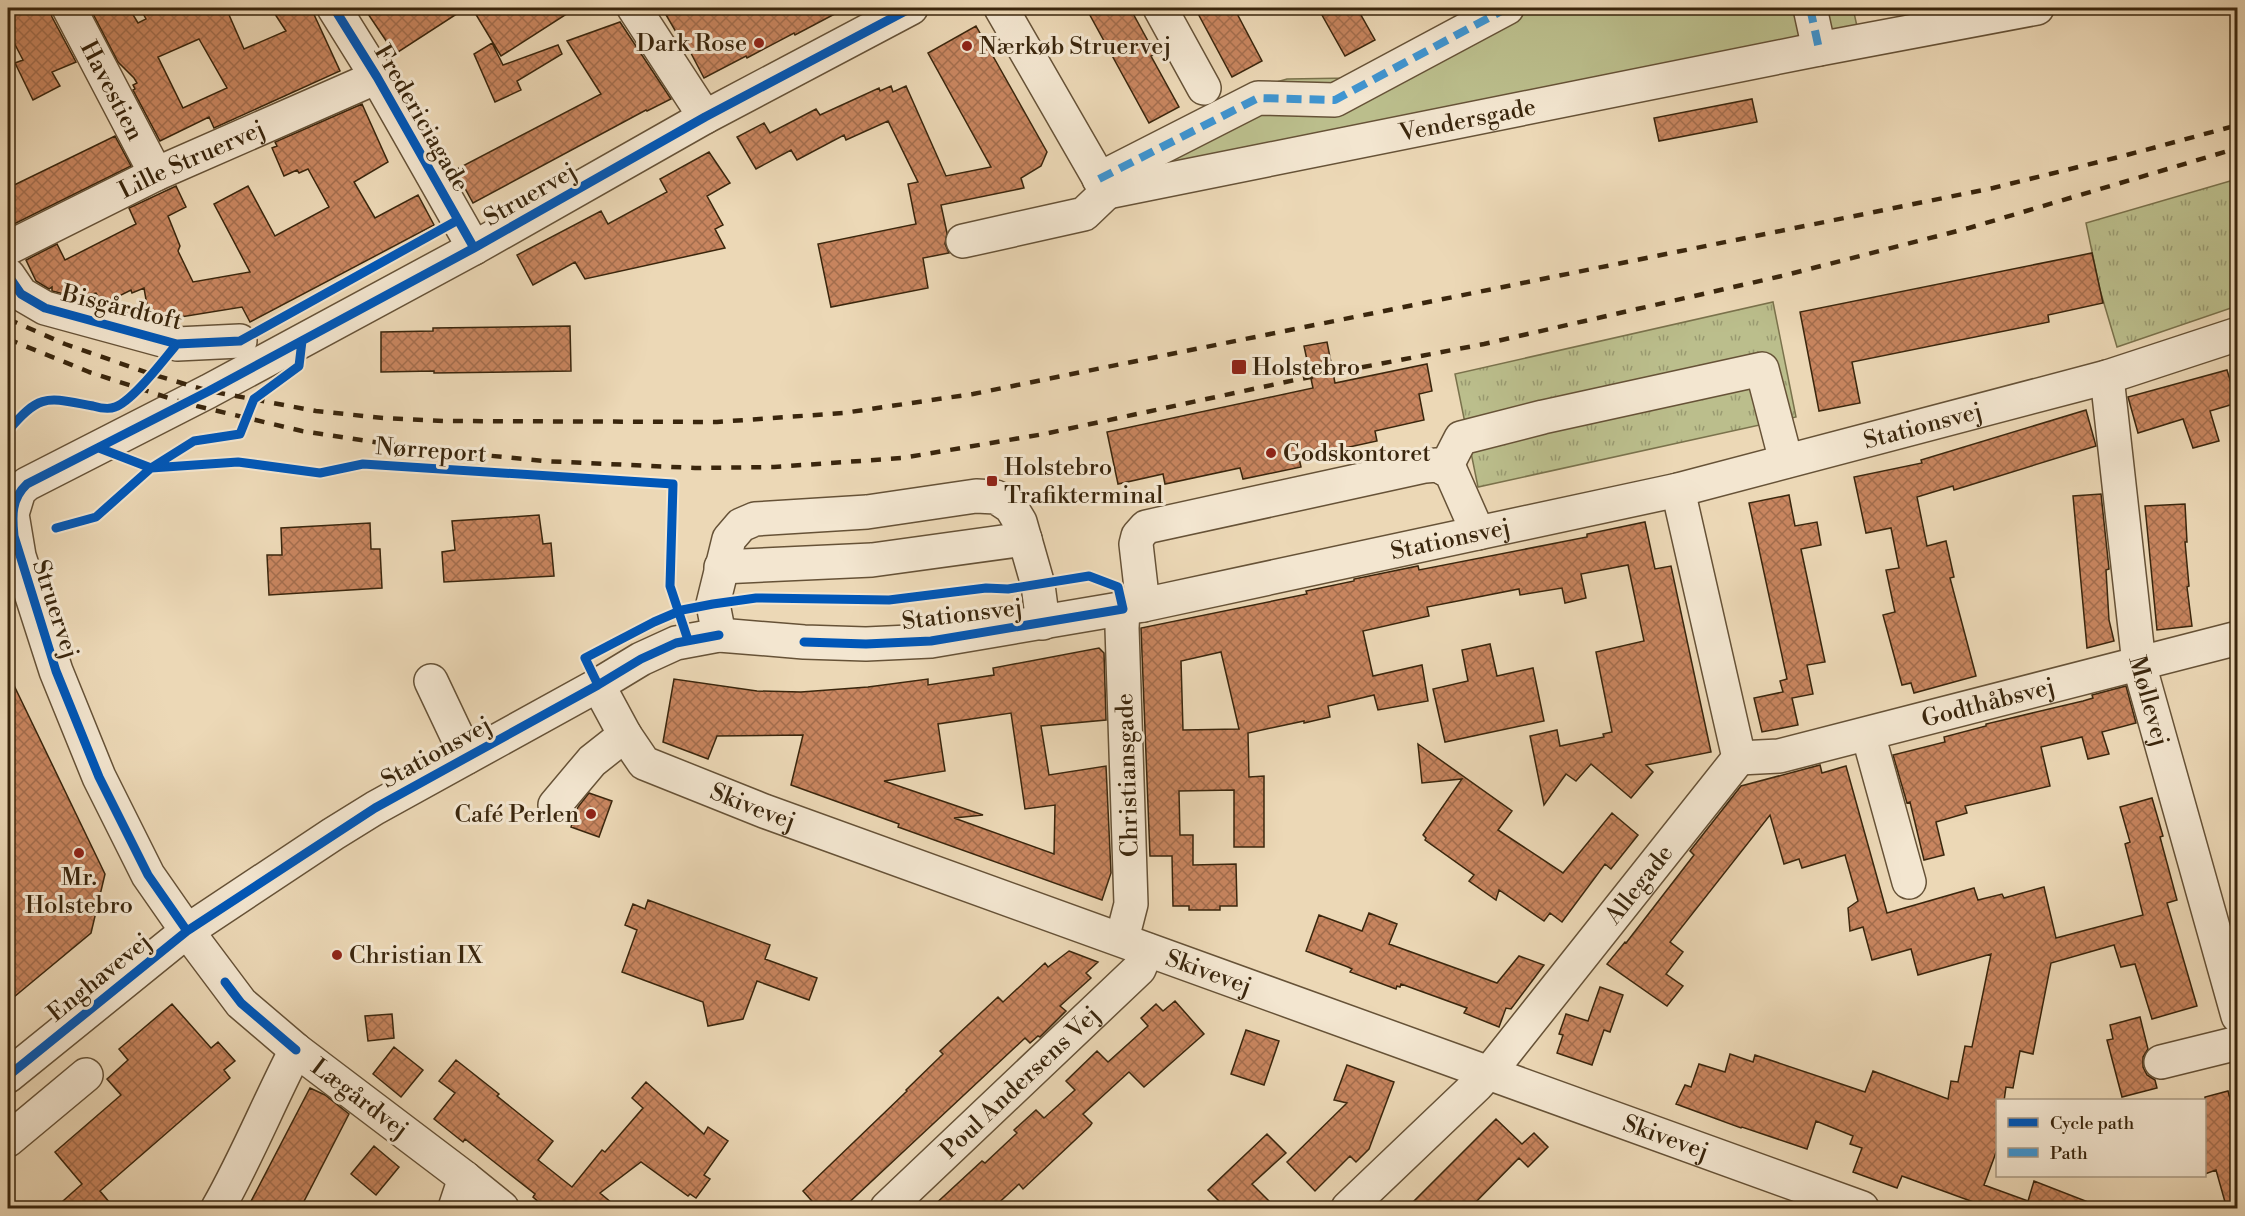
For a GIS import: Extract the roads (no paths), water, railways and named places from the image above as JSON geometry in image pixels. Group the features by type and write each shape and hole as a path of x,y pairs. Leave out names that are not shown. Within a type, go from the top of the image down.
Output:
{"street":[{"name":"Havestien","path":"69,8 156,174"},
{"name":"Fredericiagade","path":"334,8 377,77 474,248"},
{"name":"Struervej","path":"225,982 148,875 99,777 56,671 19,556 11,496 27,484 209,391 474,248 705,117 910,8"},
{"path":"1001,8 1103,186"},
{"path":"1160,8 1204,88"},
{"path":"963,241 1084,214 1103,186 1258,98 1335,100 1507,8"},
{"path":"1810,8 1819,49"},
{"name":"Vendersgade","path":"1103,186 2037,8"},
{"path":"643,10 705,117"},
{"name":"Lille Struervej","path":"8,248 156,174 377,77"},
{"name":"Bisgårdtoft","path":"8,275 21,294 45,308 177,345 240,341"},
{"name":"Stationsvej","path":"187,932 375,808 598,685 641,658 676,643 719,635 804,642 931,641 1133,607 1678,490 2107,377 2238,334"},
{"path":"1478,533 1453,476 1445,469 1461,438 1543,417 1762,369 1786,461"},
{"name":"Møllevej","path":"2107,377 2139,664 2229,949 2238,1016"},
{"name":"Christiansgade","path":"1134,945 1126,928 1131,903 1122,628 1133,607 1138,536 1146,527 1425,466 1437,465 1445,469"},
{"path":"1678,490 1739,758"},
{"path":"719,635 713,604 721,567 732,533 752,519 867,512 976,496 996,497 1004,501 1017,516 1038,585 1043,623"},
{"path":"721,567 872,561 1025,539"},
{"name":"Godthåbsvej","path":"1739,758 1779,756 2238,638"},
{"path":"431,681 467,757"},
{"name":"Skivevej","path":"598,685 644,762 764,811 1862,1209"},
{"path":"1868,734 1909,882"},
{"path":"555,805 592,761 626,735"},
{"name":"Allegade","path":"1348,1209 1488,1073 1739,758"},
{"name":"Enghavevej","path":"8,1076 187,932"},
{"name":"Poul Andersens Vej","path":"887,1209 1139,969 1134,945"},
{"name":"Lægårdvej","path":"225,982 241,1003 296,1050 465,1178 502,1209"},
{"path":"2161,1062 2238,1043"},
{"path":"218,1209 244,1161 273,1094 296,1050"},
{"path":"8,1140 86,1075"},
{"path":"455,1209 465,1178"}],"railway":[{"path":"8,319 65,344 151,374 209,391 316,411 383,418 445,421 717,422 843,413 973,394 1993,188 2238,125"},
{"path":"8,339 89,372 184,403 302,431 413,448 543,461 695,468 774,467 902,458 1044,434 1295,380 1484,344 1786,275 1969,228 2238,148"}],"place":[{"name":"Dark Rose","path":"759,43"},
{"name":"Nærkøb Struervej","path":"967,46"},
{"name":"Holstebro","path":"1239,367"},
{"name":"Godskontoret","path":"1271,453"},
{"name":"Holstebro Trafikterminal","path":"992,481"},
{"name":"Café Perlen","path":"591,814"},
{"name":"Mr. Holstebro","path":"79,853"},
{"name":"Christian IX","path":"337,955"}]}
